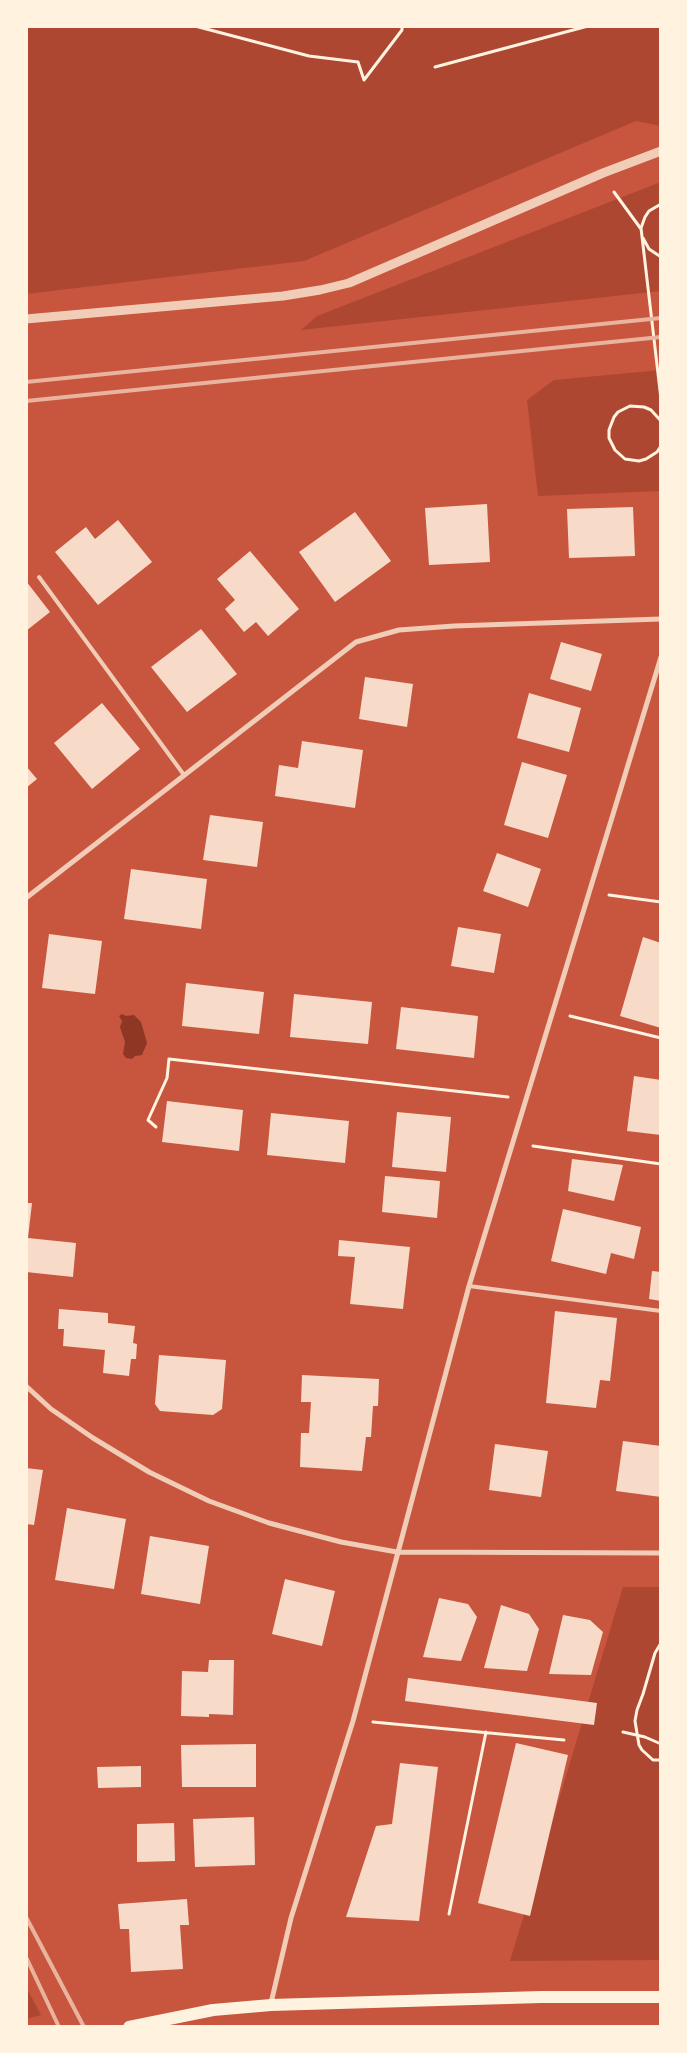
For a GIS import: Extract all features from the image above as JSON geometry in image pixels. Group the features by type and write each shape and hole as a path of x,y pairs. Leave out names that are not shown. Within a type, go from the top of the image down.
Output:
{"main road":[{"path":"129,2027 213,2010 270,2005 541,1997 661,1997"}],"street":[{"path":"26,319 283,296 349,283 603,173 661,151"},
{"path":"26,898 356,642 398,630 436,627 661,619"},
{"path":"270,2005 291,1918 353,1721 469,1286 661,657"},
{"path":"26,1386 51,1409 92,1438 149,1472 209,1501 269,1524 340,1542 397,1552 661,1553"}],"lane":[{"path":"38,576 184,775"},
{"path":"469,1286 661,1311"}],"path":[{"path":"195,26 309,56 358,62 364,80 402,30 402,26"},
{"path":"434,67 588,26"},
{"path":"603,173 623,206 642,230 645,243 649,249 661,257"},
{"path":"661,205 654,208 645,217 642,223 642,237 649,250 661,257"},
{"path":"661,205 649,212 641,228 661,399"},
{"path":"661,421 650,410 637,406 624,409 614,418 609,430 611,444 620,455 632,460 646,459 652,456 661,446"},
{"path":"589,892 661,902"},
{"path":"553,1011 661,1038"},
{"path":"156,1127 148,1120 167,1078 169,1059 526,1099"},
{"path":"512,1144 661,1164"},
{"path":"661,1643 654,1653 635,1722 639,1745 642,1750 653,1760 661,1760"},
{"path":"353,1721 564,1740"},
{"path":"449,1914 486,1732"},
{"path":"624,1732 661,1744"}],"shaded area":[{"path":"26,26 661,26 661,126 636,121 304,261 26,294"},
{"path":"661,182 661,291 301,330 317,316"},
{"path":"661,370 661,491 538,496 527,400 554,380"},
{"path":"122,1014 126,1016 134,1015 141,1022 147,1043 142,1055 135,1056 132,1059 126,1058 123,1054 125,1042 120,1027 122,1021 119,1016"},
{"path":"623,1587 661,1587 661,1960 510,1961"},
{"path":"26,1987 41,2015 26,2019"}],"building":[{"path":"487,504 490,562 429,565 425,508"},
{"path":"633,507 635,556 569,558 567,509"},
{"path":"355,512 391,561 335,602 299,552"},
{"path":"118,520 152,562 98,605 55,552 86,527 95,539"},
{"path":"250,551 299,609 268,636 256,622 244,632 225,609 235,600 217,579"},
{"path":"26,581 50,612 26,631"},
{"path":"201,629 237,674 187,712 151,667"},
{"path":"561,642 602,654 591,691 550,679"},
{"path":"365,677 413,684 407,727 359,719"},
{"path":"529,693 581,708 569,752 517,738"},
{"path":"102,703 140,749 92,789 54,743"},
{"path":"302,741 363,750 355,808 275,796 279,765 298,768"},
{"path":"522,762 567,775 548,838 504,825"},
{"path":"26,766 37,779 26,788"},
{"path":"210,815 263,822 257,867 203,860"},
{"path":"497,853 541,869 528,907 483,891"},
{"path":"131,869 207,879 201,929 124,919"},
{"path":"458,927 501,934 494,973 451,966"},
{"path":"49,934 102,941 95,994 42,988"},
{"path":"643,937 661,943 661,1028 620,1016"},
{"path":"186,983 264,992 259,1034 182,1026"},
{"path":"294,994 372,1002 368,1044 290,1037"},
{"path":"401,1007 478,1016 474,1058 396,1049"},
{"path":"634,1076 661,1080 661,1135 627,1131"},
{"path":"167,1101 243,1110 239,1151 162,1142"},
{"path":"397,1112 451,1117 446,1172 392,1167"},
{"path":"271,1113 349,1121 345,1163 267,1155"},
{"path":"572,1159 623,1165 614,1201 568,1191"},
{"path":"385,1176 440,1181 437,1218 382,1212"},
{"path":"26,1203 32,1203 28,1238 76,1243 73,1277 26,1272"},
{"path":"563,1209 641,1227 634,1259 611,1253 606,1274 551,1261"},
{"path":"339,1240 410,1247 403,1309 350,1304 355,1257 338,1256"},
{"path":"652,1271 661,1272 661,1301 649,1299"},
{"path":"59,1309 108,1313 108,1323 135,1326 133,1343 137,1344 136,1359 131,1359 129,1376 103,1373 105,1350 63,1346 64,1329 58,1329"},
{"path":"555,1311 617,1318 610,1381 600,1380 596,1408 546,1403"},
{"path":"159,1355 226,1360 222,1409 213,1415 160,1411 155,1404"},
{"path":"302,1375 379,1379 378,1406 373,1406 371,1437 366,1437 362,1471 300,1467 301,1433 309,1433 311,1402 301,1402"},
{"path":"623,1441 661,1446 661,1497 616,1491"},
{"path":"495,1444 548,1451 541,1497 489,1490"},
{"path":"26,1468 43,1470 34,1525 26,1524"},
{"path":"67,1508 126,1519 114,1589 55,1580"},
{"path":"150,1536 209,1546 200,1604 141,1594"},
{"path":"285,1579 335,1591 322,1646 272,1634"},
{"path":"439,1598 468,1604 477,1617 461,1661 423,1657"},
{"path":"501,1605 529,1614 539,1629 527,1671 484,1668"},
{"path":"563,1615 590,1620 603,1632 591,1675 549,1674"},
{"path":"209,1660 234,1660 233,1715 209,1714 209,1717 181,1716 182,1671 208,1672"},
{"path":"408,1678 597,1703 594,1725 405,1701"},
{"path":"516,1743 568,1755 530,1916 478,1903"},
{"path":"256,1744 256,1787 182,1787 181,1745"},
{"path":"400,1763 438,1767 419,1921 346,1917 376,1826 392,1824"},
{"path":"141,1766 141,1787 98,1788 97,1767"},
{"path":"254,1817 255,1865 195,1867 193,1819"},
{"path":"174,1823 175,1861 137,1862 137,1824"},
{"path":"187,1899 189,1925 180,1925 183,1969 131,1972 129,1929 120,1929 118,1904"}],"railway":[{"path":"26,382 661,318"},
{"path":"26,401 661,337"},
{"path":"26,1917 84,2027"},
{"path":"26,1957 59,2027"}]}
